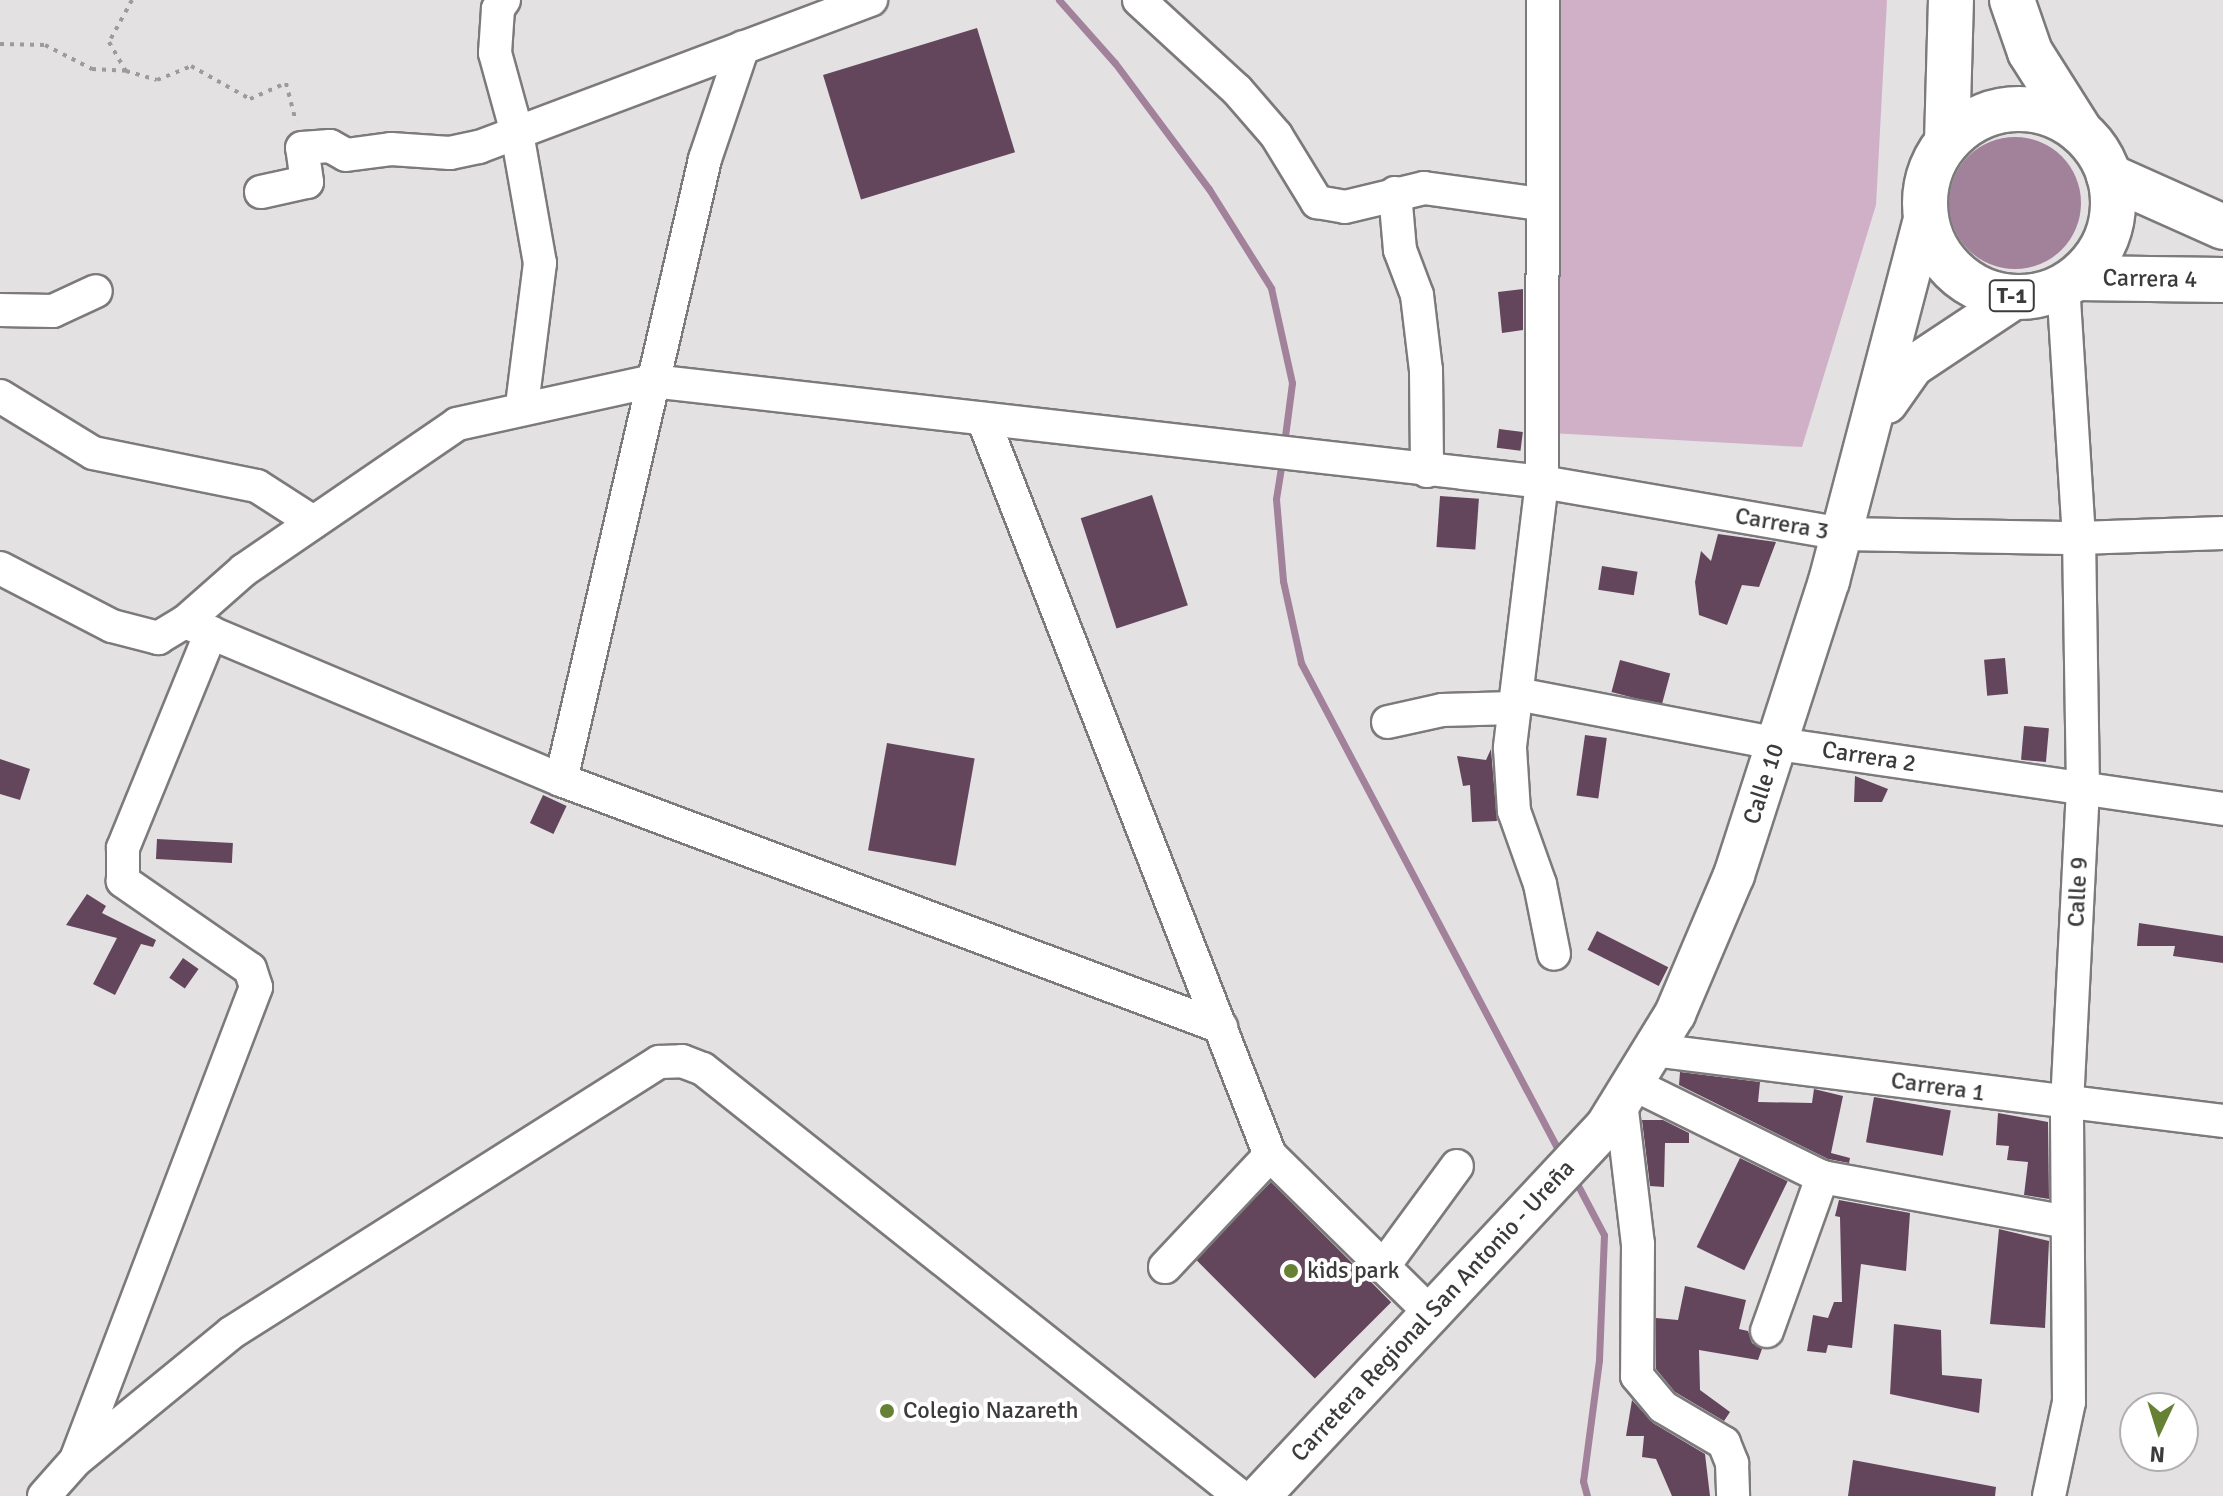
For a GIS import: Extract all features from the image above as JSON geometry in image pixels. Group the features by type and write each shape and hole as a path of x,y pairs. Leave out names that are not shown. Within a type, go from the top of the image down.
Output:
{"highway":[{"path":"1947,142 1951,0"},
{"path":"2012,0 2030,52 2109,176 2113,204 2109,232 2096,257 2070,282"},
{"path":"1925,215 1932,164 1947,142 1969,123 1996,111 2040,113 2080,131"},
{"path":"2109,176 2223,227"},
{"name":"T-1","path":"1925,215 1932,241 1956,272 1991,293 2017,297 2070,282"},
{"name":"Carrera 4","path":"2070,282 2223,280"}],"main road":[{"name":"Calle 10","path":"1620,1104 1654,1050 1705,948 1778,744 1874,423 1925,215"},
{"name":"Calle 10","path":"1874,423 1913,366 2017,297"},
{"name":"Carretera Regional San Antonio - Ureña","path":"1260,1496 1620,1104"}],"street":[{"path":"504,0 498,9 495,53 517,133 540,263 522,406"},
{"path":"261,192 307,182 302,148 330,146 346,155 391,149 450,153 517,133 871,0"},
{"path":"1139,0 1237,90 1276,135 1317,202 1345,207 1424,188 1539,204"},
{"path":"1543,0 1539,204 1542,482 1510,748 1514,811 1540,884 1554,954"},
{"path":"561,780 705,159 743,47"},
{"path":"1395,193 1400,250 1417,295 1426,370 1427,471"},
{"name":"Calle 9","path":"2051,1496 2069,1402 2067,1104 2083,790 2079,538 2070,282"},
{"path":"0,310 53,311 96,291"},
{"name":"Carrera 3","path":"198,627 244,570 457,424 522,406 652,381 1542,482 1842,534 2079,538 2223,533"},
{"path":"0,396 93,453 257,486 313,522"},
{"path":"983,419 1270,1155 1429,1311"},
{"path":"0,568 112,626 158,638 198,627 561,780 1221,1027"},
{"path":"76,1460 256,987 250,969 123,881 123,848 198,627"},
{"name":"Carrera 2","path":"1388,722 1442,710 1515,701 1778,744 2223,809"},
{"name":"Carrera 1","path":"1654,1050 2067,1104 2223,1121"},
{"path":"44,1496 76,1460 231,1333 659,1062 682,1061 703,1069 1240,1496"},
{"path":"1733,1496 1732,1463 1724,1443 1663,1407 1637,1376 1638,1244 1620,1104 1822,1177 2067,1222"},
{"path":"1165,1267 1270,1155"},
{"path":"1383,1267 1457,1166"},
{"path":"1767,1331 1822,1177"}],"path":[{"path":"126,71 109,42 132,0"},
{"path":"0,44 45,45 92,69 126,71 157,80 191,66 250,99 286,83 302,148"}],"shaded area":[{"path":"1557,0 1887,0 1876,205 1802,447 1550,433"},
{"path":"2015,137 2040,142 2062,156 2076,178 2081,203 2076,228 2062,250 2040,264 2015,269 1990,264 1968,250 1954,228 1949,203 1954,178 1968,156 1990,142"}],"building":[{"path":"977,28 1015,152 861,199 823,75"},
{"path":"1523,289 1523,330 1502,333 1498,292"},
{"path":"1499,429 1523,432 1521,451 1497,448"},
{"path":"1152,495 1188,605 1117,628 1081,518"},
{"path":"1440,496 1479,499 1475,550 1436,547"},
{"path":"1718,534 1776,542 1759,587 1742,585 1727,625 1699,615 1695,582 1701,551 1711,561"},
{"path":"1602,566 1638,572 1634,595 1598,590"},
{"path":"2005,658 2008,694 1987,696 1984,660"},
{"path":"1620,660 1670,673 1662,705 1611,692"},
{"path":"2024,726 2049,728 2046,762 2021,760"},
{"path":"1585,735 1607,738 1598,798 1577,795"},
{"path":"887,743 975,758 956,866 868,850"},
{"path":"1491,749 1497,821 1472,822 1470,785 1463,786 1457,756 1486,760"},
{"path":"0,759 30,769 20,800 0,794"},
{"path":"1855,776 1888,789 1882,802 1854,802"},
{"path":"543,795 567,806 553,834 530,823"},
{"path":"157,839 233,843 232,863 156,859"},
{"path":"87,894 106,906 102,913 156,940 153,947 141,944 115,995 93,984 117,938 66,925"},
{"path":"2139,923 2223,936 2223,963 2173,956 2175,946 2137,946"},
{"path":"1597,931 1668,967 1659,986 1587,950"},
{"path":"183,958 199,969 185,989 169,978"},
{"path":"1680,1072 1760,1082 1758,1102 1812,1103 1814,1089 1843,1096 1831,1153 1850,1158 1849,1163 1828,1159 1679,1085"},
{"path":"1874,1097 1951,1111 1943,1156 1866,1142"},
{"path":"1998,1113 2048,1122 2049,1199 2024,1195 2028,1162 2007,1160 2009,1146 1996,1145"},
{"path":"1642,1120 1663,1120 1689,1133 1689,1143 1665,1143 1664,1187 1650,1186"},
{"path":"1740,1158 1788,1181 1744,1270 1697,1247"},
{"name":"kids park","path":"1271,1182 1391,1302 1315,1379 1195,1258"},
{"path":"1839,1200 1910,1213 1906,1271 1861,1264 1852,1348 1828,1345 1826,1353 1807,1351 1813,1315 1828,1318 1834,1302 1842,1302 1840,1217 1835,1216"},
{"path":"1999,1229 2049,1241 2045,1328 1990,1324"},
{"path":"1685,1286 1746,1300 1739,1329 1748,1331 1752,1343 1762,1349 1758,1360 1699,1350 1700,1390 1730,1412 1724,1421 1675,1392 1656,1369 1656,1318 1678,1320"},
{"path":"1894,1324 1941,1330 1942,1375 1982,1379 1979,1413 1890,1394"},
{"path":"1632,1400 1653,1423 1705,1454 1710,1496 1672,1496 1656,1459 1642,1457 1644,1436 1626,1436"},
{"path":"1853,1460 1996,1487 1995,1496 1848,1496"}],"waterway":[{"path":"1059,0 1115,63 1209,189 1271,288 1292,383 1284,444"},
{"path":"1282,461 1276,499 1283,581 1301,663 1562,1157"},
{"path":"1574,1178 1604,1235 1599,1360 1583,1481 1587,1496"}],"place":[{"name":"kids park","path":"1291,1271"},
{"name":"Colegio Nazareth","path":"887,1411"}]}
